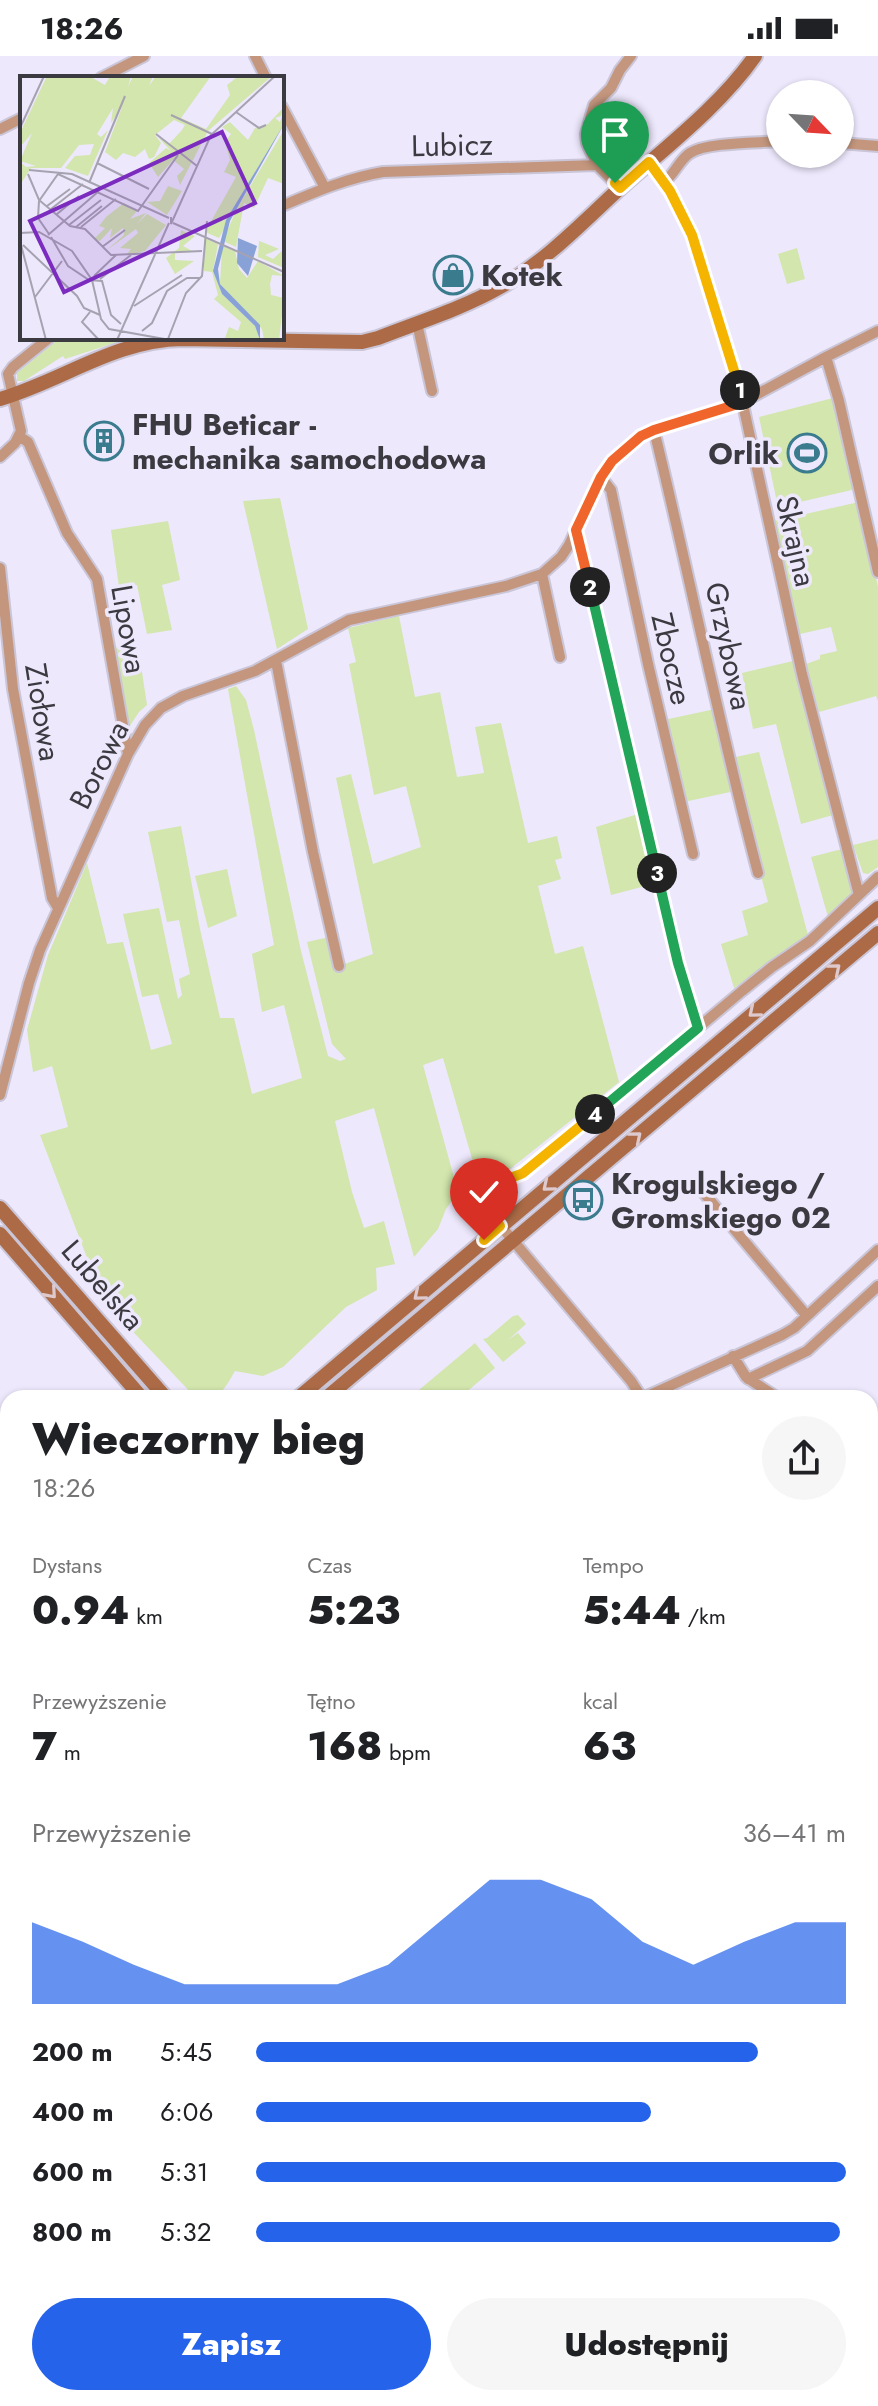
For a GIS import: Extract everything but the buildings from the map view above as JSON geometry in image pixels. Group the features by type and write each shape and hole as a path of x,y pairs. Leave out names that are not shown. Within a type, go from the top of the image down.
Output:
{"main road":[{"path":"242,340 362,342 417,323 502,286 541,259 715,103 755,56"},
{"path":"6,397 112,352 167,340"},
{"path":"307,1390 878,908"},
{"path":"336,1390 878,933"},
{"name":"Lubelska","path":"0,1208 159,1390"},
{"name":"Lubelska","path":"0,1234 135,1390"}],"street":[{"path":"105,76 144,56"},
{"path":"255,56 265,76"},
{"path":"620,188 597,165 586,134 591,111 611,88 631,56"},
{"path":"284,111 325,188"},
{"path":"0,129 20,119"},
{"path":"664,182 695,150 707,146 766,142"},
{"path":"854,144 878,146"},
{"name":"Skrajna","path":"649,162 680,208 692,235 736,377 802,674 859,895"},
{"name":"Lubicz","path":"284,205 361,176 388,171 597,165"},
{"path":"417,323 432,391"},
{"path":"560,657 542,574 561,557 612,461 654,430 741,403 878,331"},
{"path":"6,397 4,374 47,340"},
{"path":"826,357 878,572"},
{"name":"Lipowa","path":"6,397 21,431 20,437 28,442 67,533 97,579 128,754"},
{"name":"Grzybowa","path":"654,430 758,873"},
{"path":"0,457 20,437"},
{"name":"Zbocze","path":"601,477 611,490 693,854"},
{"path":"576,530 674,948 698,1028"},
{"name":"Ziołowa","path":"0,568 17,710 52,898 58,908"},
{"name":"Borowa","path":"0,1095 33,967 128,754 145,725 161,708 183,696 255,671 349,620 506,586 542,574"},
{"path":"276,661 313,852 339,966"},
{"path":"637,1390 474,1194 492,1182 523,1173 772,967 810,941 878,877"},
{"path":"698,1186 807,1316"},
{"path":"659,1390 782,1335 878,1250"},
{"path":"748,1379 807,1351 878,1286"},
{"path":"733,1356 748,1379 765,1390"}],"green space":[{"path":"797,248 805,279 787,284 778,254"},
{"path":"58,340 124,340 65,359 63,356 24,381 17,381 17,373"},
{"name":"Orlik","path":"833,398 856,489 778,507 759,417"},
{"path":"280,498 308,629 277,649 243,501"},
{"path":"859,502 878,587 878,701 876,696 819,712 806,664 820,659 820,655 837,651 831,627 800,634 774,521"},
{"path":"168,521 180,580 162,585 172,630 147,634 137,585 119,587 111,530"},
{"path":"399,616 415,697 440,692 457,777 484,773 475,727 501,723 528,843 557,836 562,858 555,860 561,879 538,886 555,954 583,946 619,1082 510,1169 477,1176 443,1058 423,1065 458,1192 446,1209 438,1229 414,1257 374,1108 335,1121 364,1228 384,1221 395,1264 376,1268 377,1290 346,1307 283,1367 263,1376 235,1371 223,1390 188,1390 120,1318 99,1289 40,1135 68,1127 52,1066 33,1072 27,1030 48,955 87,863 107,944 123,942 151,1050 172,1044 158,994 142,997 123,914 159,908 178,999 182,995 179,979 190,974 179,920 167,922 148,832 181,826 220,1018 234,1018 252,1094 302,1078 284,1005 262,1012 252,954 274,945 228,689 236,686 246,700 254,730 301,951 328,1056 340,1061 346,1059 332,1044 307,942 329,937 336,967 373,954 336,778 351,774 373,864 421,847 406,786 374,795 349,664 356,662 348,628"},
{"path":"130,644 132,659 140,659 147,705 127,730 113,648"},
{"path":"793,661 833,815 801,824 776,724 753,729 742,673"},
{"path":"720,708 731,758 759,752 808,935 734,988 721,944 748,935 742,911 768,902 749,831 735,791 679,803 659,721"},
{"path":"638,814 653,884 611,895 596,827"},
{"path":"878,839 878,867 868,874 863,873 853,845"},
{"path":"842,849 851,899 828,917 811,857"},
{"path":"227,869 237,916 208,928 195,876"},
{"path":"518,1315 526,1324 508,1340 518,1333 526,1343 503,1362 483,1339"},
{"path":"475,1343 495,1368 469,1390 419,1390"}],"place":[{"name":"Kotek","path":"453,275"},
{"name":"FHU Beticar - mechanika samochodowa","path":"104,441"},
{"name":"Orlik","path":"807,453"},
{"name":"Krogulskiego / Gromskiego 02","path":"583,1200"}],"route":[{"path":"484,1240 500,1226 474,1194 492,1182 523,1173 698,1028 678,963 576,530 601,477 612,461 631,444 661,427 741,403 741,397 692,235 670,191 649,162 620,188 615,183"}]}
